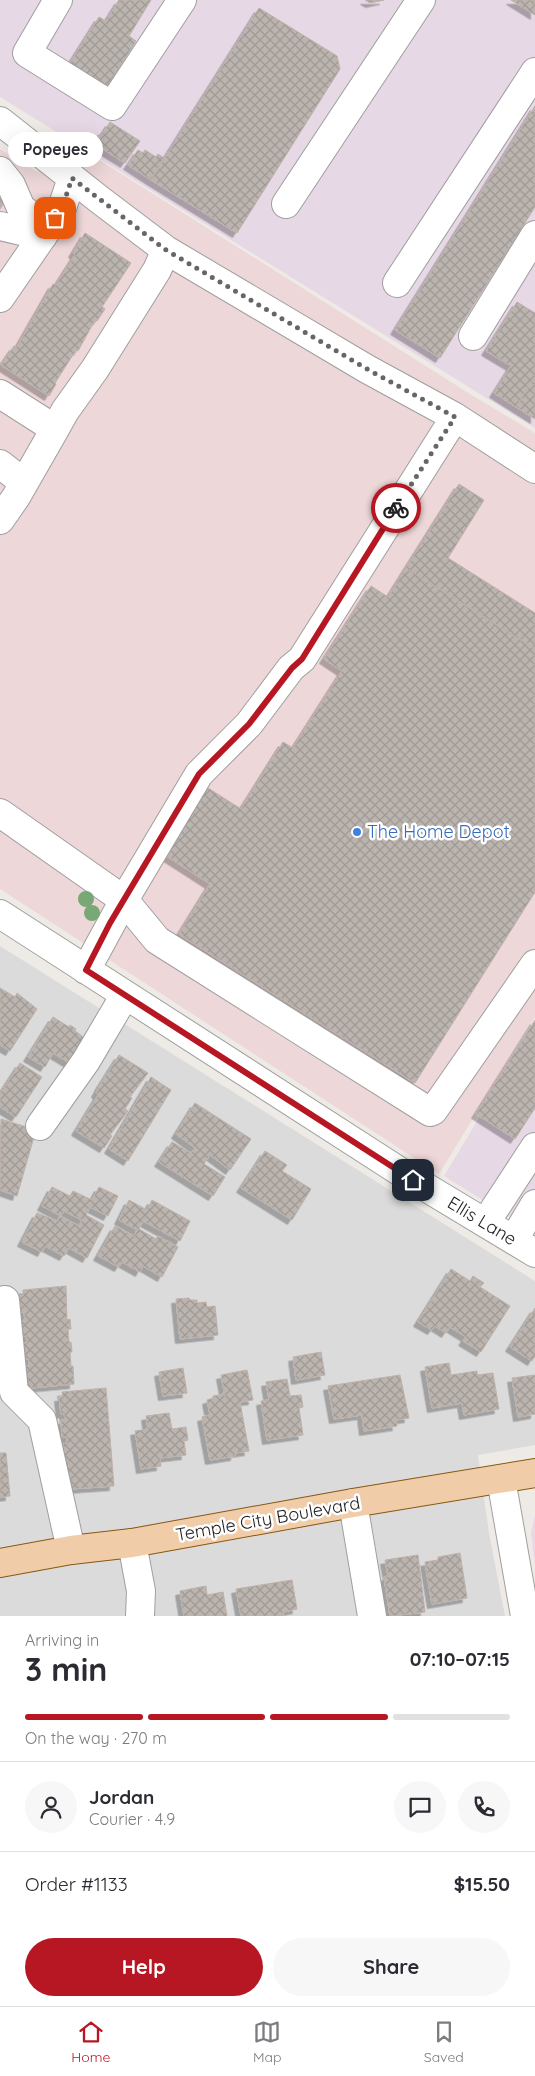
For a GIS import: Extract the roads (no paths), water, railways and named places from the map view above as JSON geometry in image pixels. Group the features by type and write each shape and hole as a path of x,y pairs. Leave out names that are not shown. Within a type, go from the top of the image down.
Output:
{"main road":[{"name":"Temple City Boulevard","path":"0,1563 71,1550 132,1543 353,1503 535,1473"}],"street":[{"path":"58,0 27,53 112,106 182,0"},
{"path":"286,204 421,0"},
{"path":"397,283 535,72"},
{"path":"0,120 166,250 367,369 455,417 535,469"},
{"path":"0,171 11,185 21,208 45,232"},
{"path":"0,298 62,208 72,178"},
{"path":"0,226 45,232"},
{"path":"472,336 535,235"},
{"path":"0,520 65,411 95,369 157,270 166,250"},
{"path":"0,394 55,429"},
{"path":"86,970 124,900 199,774 249,724 292,668 302,659 455,417"},
{"path":"0,464 23,482"},
{"path":"0,813 124,900 157,940 430,1112 535,964"},
{"name":"Ellis Lane","path":"0,914 390,1166 524,1246"},
{"path":"40,1126 86,1061 125,994"},
{"path":"486,1222 535,1147"},
{"path":"524,1246 535,1204"},
{"path":"5,1300 14,1392 42,1420 71,1550"},
{"path":"501,1479 525,1616"},
{"path":"353,1503 372,1616"},
{"path":"132,1543 141,1591 140,1616"}],"place":[{"name":"Popeyes","path":"55,218"},
{"name":"The Home Depot","path":"357,832"}]}
